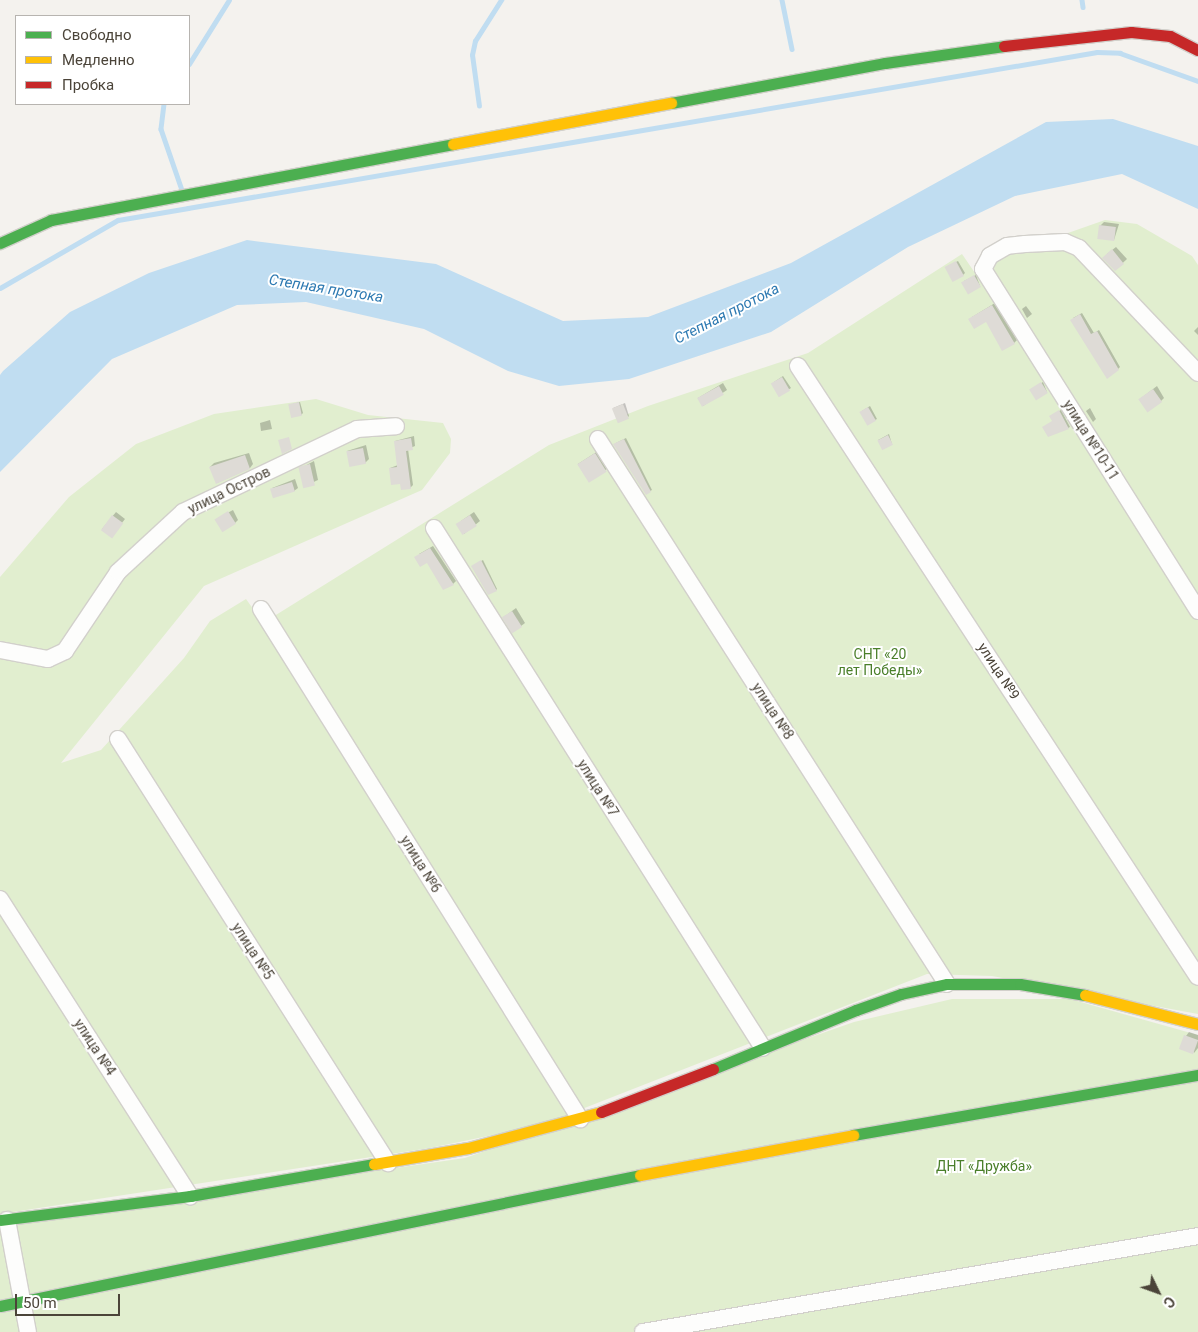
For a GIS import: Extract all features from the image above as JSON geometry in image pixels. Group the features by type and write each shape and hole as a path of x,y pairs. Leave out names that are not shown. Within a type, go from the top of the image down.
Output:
{"street":[{"path":"0,243 50,220 885,63 1092,34 1131,32 1170,36 1198,50"},
{"name":"улица №10-11","path":"1198,373 1079,248 1065,242 1007,246 990,256 983,269 1198,611"},
{"name":"улица №9","path":"798,366 1198,977"},
{"name":"улица Остров","path":"0,650 48,659 65,651 118,572 183,512 357,429 396,426"},
{"name":"улица №8","path":"598,439 947,984"},
{"name":"улица №7","path":"434,528 763,1048"},
{"name":"улица №6","path":"261,609 580,1119"},
{"name":"улица №5","path":"118,739 388,1162"},
{"name":"улица №4","path":"0,899 190,1196"},
{"path":"28,1332 4,1220 190,1196 468,1148 580,1119 678,1084 763,1048 901,994 947,984 1020,984 1069,991 1198,1024"},
{"path":"0,1306 502,1201 988,1109 1198,1075"},
{"path":"643,1332 1198,1236"}],"green space":[{"name":"СНТ «20 лет Победы»","path":"1105,220 1137,224 1192,256 1198,265 1198,1014 992,976 927,974 541,1125 430,1148 0,1214 0,577 69,497 136,444 214,414 316,399 368,415 443,423 451,439 450,453 422,490 204,586 61,763 101,750 184,658 210,621 246,599 263,623 549,445 648,406 808,353 962,254 975,273 991,260"},
{"name":"ДНТ «Дружба»","path":"952,999 1070,999 1198,1035 1198,1332 0,1332 0,1225 465,1158 854,1022"}],"water":[{"name":"Степная протока","path":"1113,119 1198,146 1198,209 1122,174 1015,196 908,247 771,332 629,379 559,386 508,371 424,329 306,302 237,305 112,359 0,472 0,375 3,371 70,312 149,273 247,240 436,264 563,321 648,317 791,263 1046,122"}],"building":[{"path":"1099,225 1116,227 1114,241 1097,239"},
{"path":"1112,249 1124,264 1115,271 1102,258"},
{"path":"956,261 964,276 953,282 945,267"},
{"path":"974,275 981,287 968,295 961,282"},
{"path":"992,305 1015,344 1002,351 986,322 974,329 968,319"},
{"path":"1080,314 1091,334 1097,331 1119,370 1107,379 1070,320"},
{"path":"782,377 790,391 779,397 771,384"},
{"path":"1041,382 1048,393 1036,400 1029,389"},
{"path":"719,386 724,395 702,407 697,398"},
{"path":"1153,389 1162,402 1147,412 1138,399"},
{"path":"299,402 302,416 291,418 288,404"},
{"path":"623,404 629,419 618,423 612,408"},
{"path":"868,407 876,421 867,426 859,412"},
{"path":"1059,410 1069,429 1048,437 1042,427 1052,421 1049,416"},
{"path":"888,435 893,445 882,450 877,440"},
{"path":"289,437 292,449 282,454 278,440"},
{"path":"411,438 413,450 406,451 411,489 401,490 400,484 391,485 389,468 397,467 394,441"},
{"path":"624,439 651,492 646,495 613,444"},
{"path":"363,448 366,464 349,467 346,451"},
{"path":"595,453 607,472 589,483 577,464"},
{"path":"245,455 250,469 216,484 209,467"},
{"path":"310,464 315,485 303,488 298,467"},
{"path":"292,482 295,492 273,498 270,489"},
{"path":"228,511 236,524 222,532 214,519"},
{"path":"112,515 123,523 112,539 101,530"},
{"path":"470,515 477,526 462,535 456,524"},
{"path":"430,548 454,585 443,590 427,563 420,567 414,557"},
{"path":"481,560 497,591 488,595 471,566"},
{"path":"512,611 522,627 512,633 502,617"},
{"path":"1184,1035 1198,1040 1193,1054 1179,1049"}],"waterway":[{"path":"190,62 229,0"},
{"path":"479,106 472,55 475,41 501,0"},
{"path":"782,0 792,49"},
{"path":"1082,0 1083,7"},
{"path":"0,288 118,220 1097,52 1120,53 1198,81"},
{"path":"164,105 161,129 182,190"}],"traffic: fast":[{"path":"671,103 885,63 1004,46"},
{"path":"0,243 51,220 453,144"},
{"path":"713,1069 856,1010 901,994 947,984 1020,984 1085,995"},
{"path":"853,1135 1198,1075"},
{"path":"0,1220 190,1196 374,1164"},
{"path":"0,1306 640,1175"}],"traffic: slow":[{"path":"453,144 671,103"},
{"path":"1085,995 1198,1024"},
{"path":"374,1164 468,1148 601,1112"},
{"path":"640,1175 853,1135"}],"traffic: jam":[{"path":"1004,46 1131,32 1170,36 1198,50"},
{"path":"601,1112 713,1069"}]}
